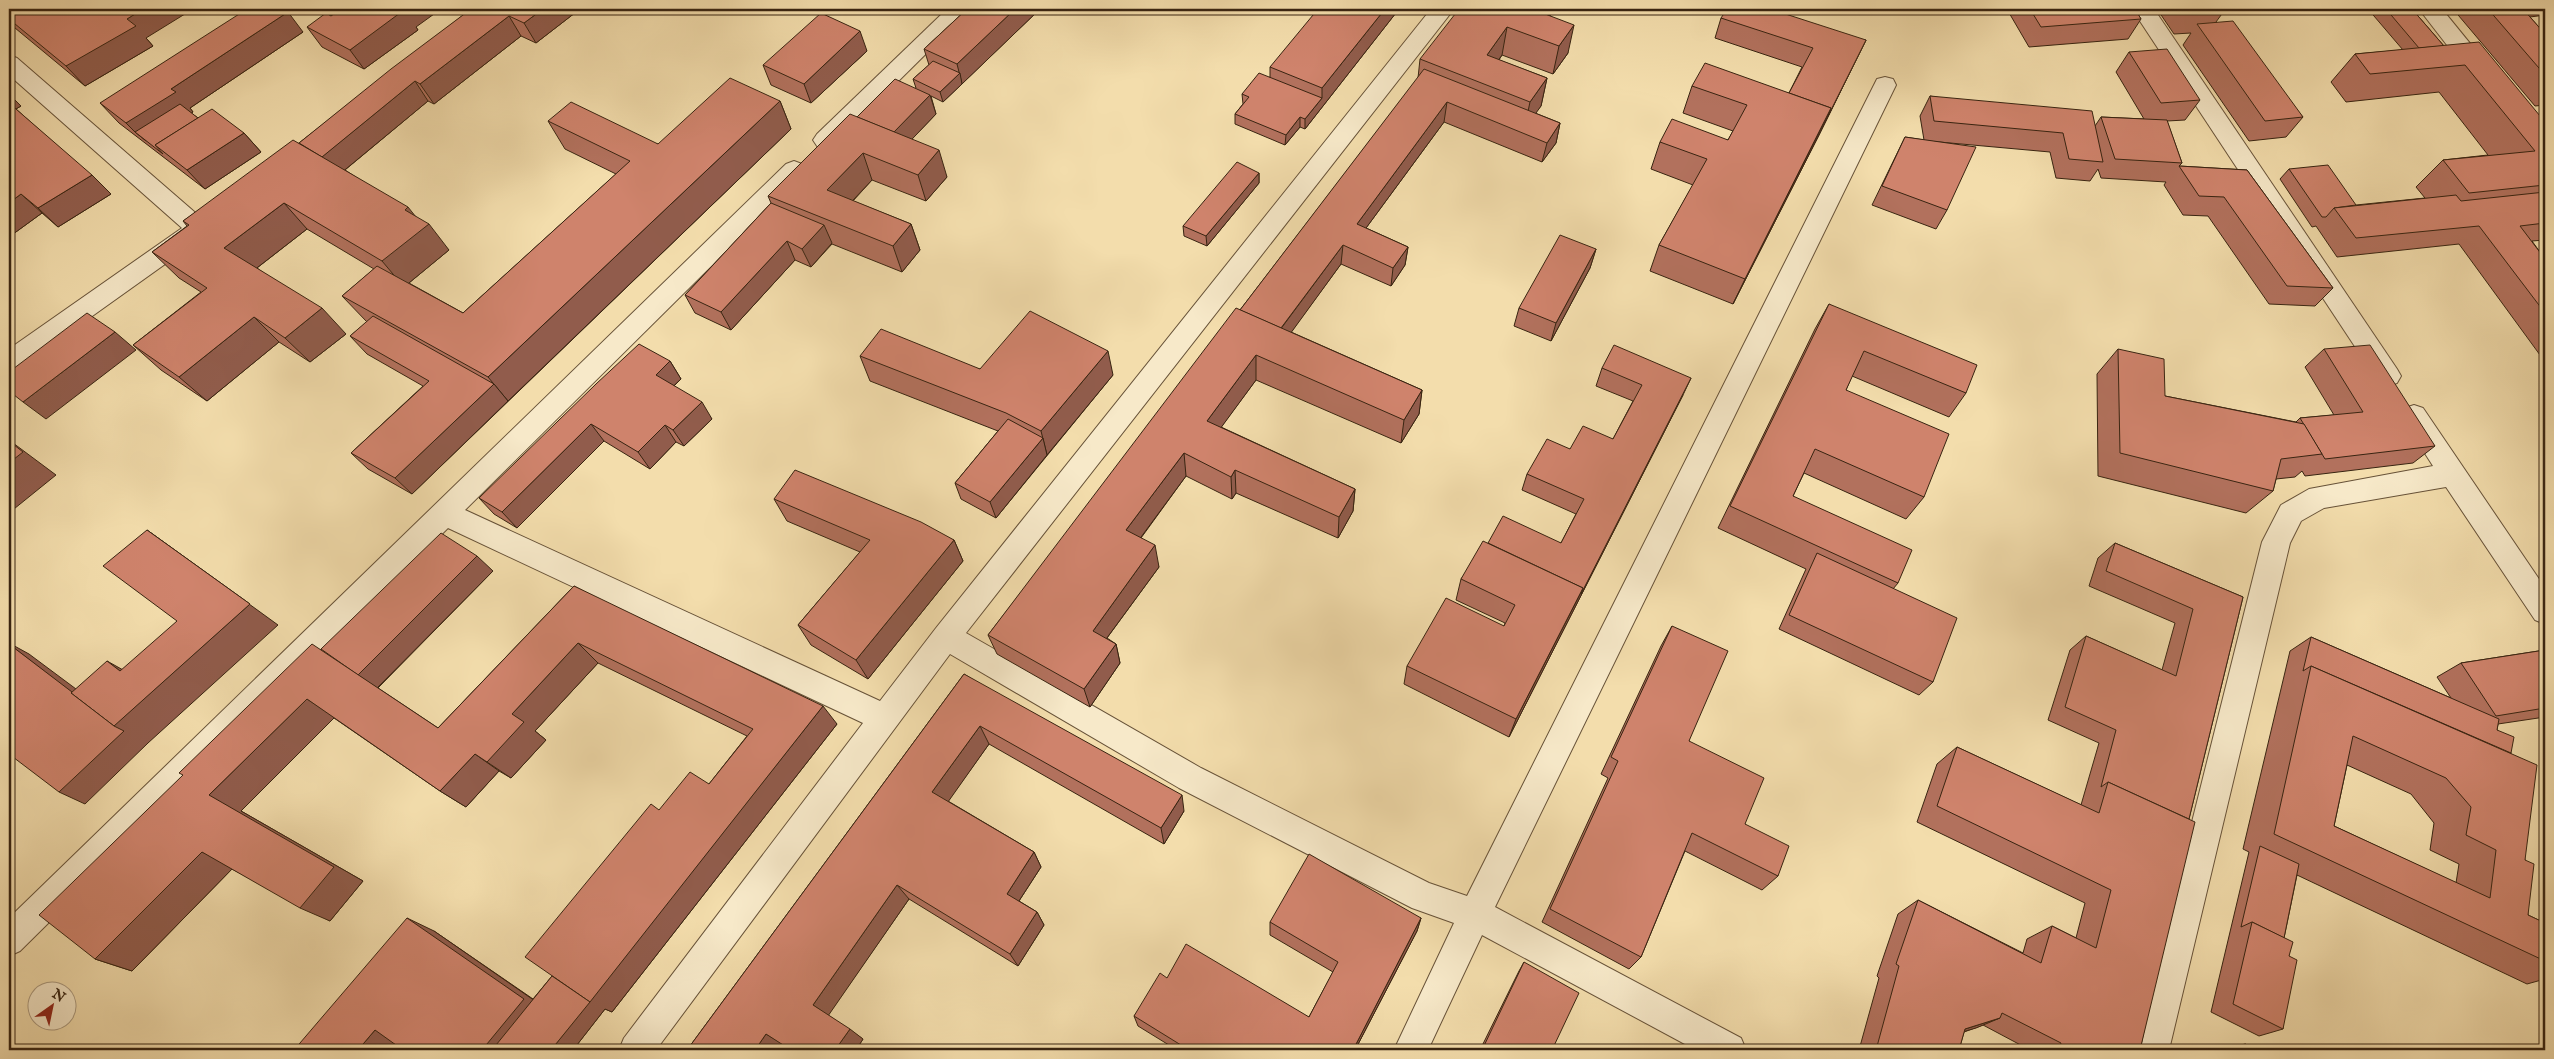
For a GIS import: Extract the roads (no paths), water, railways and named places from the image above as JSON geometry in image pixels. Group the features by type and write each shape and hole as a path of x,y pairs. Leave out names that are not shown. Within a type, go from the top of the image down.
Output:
{"lane":[{"path":"9,940 960,9"},
{"path":"636,1050 946,637 1443,9"},
{"path":"2143,9 2545,611"},
{"path":"2430,9 2497,94"},
{"path":"9,63 206,222 9,362"},
{"path":"1411,1050 1475,914 1884,85"},
{"path":"2152,1050 2276,542 2291,513 2319,497 2453,474"},
{"path":"444,513 884,718"},
{"path":"946,637 1190,778 1424,896 1475,914 1729,1050"}]}
